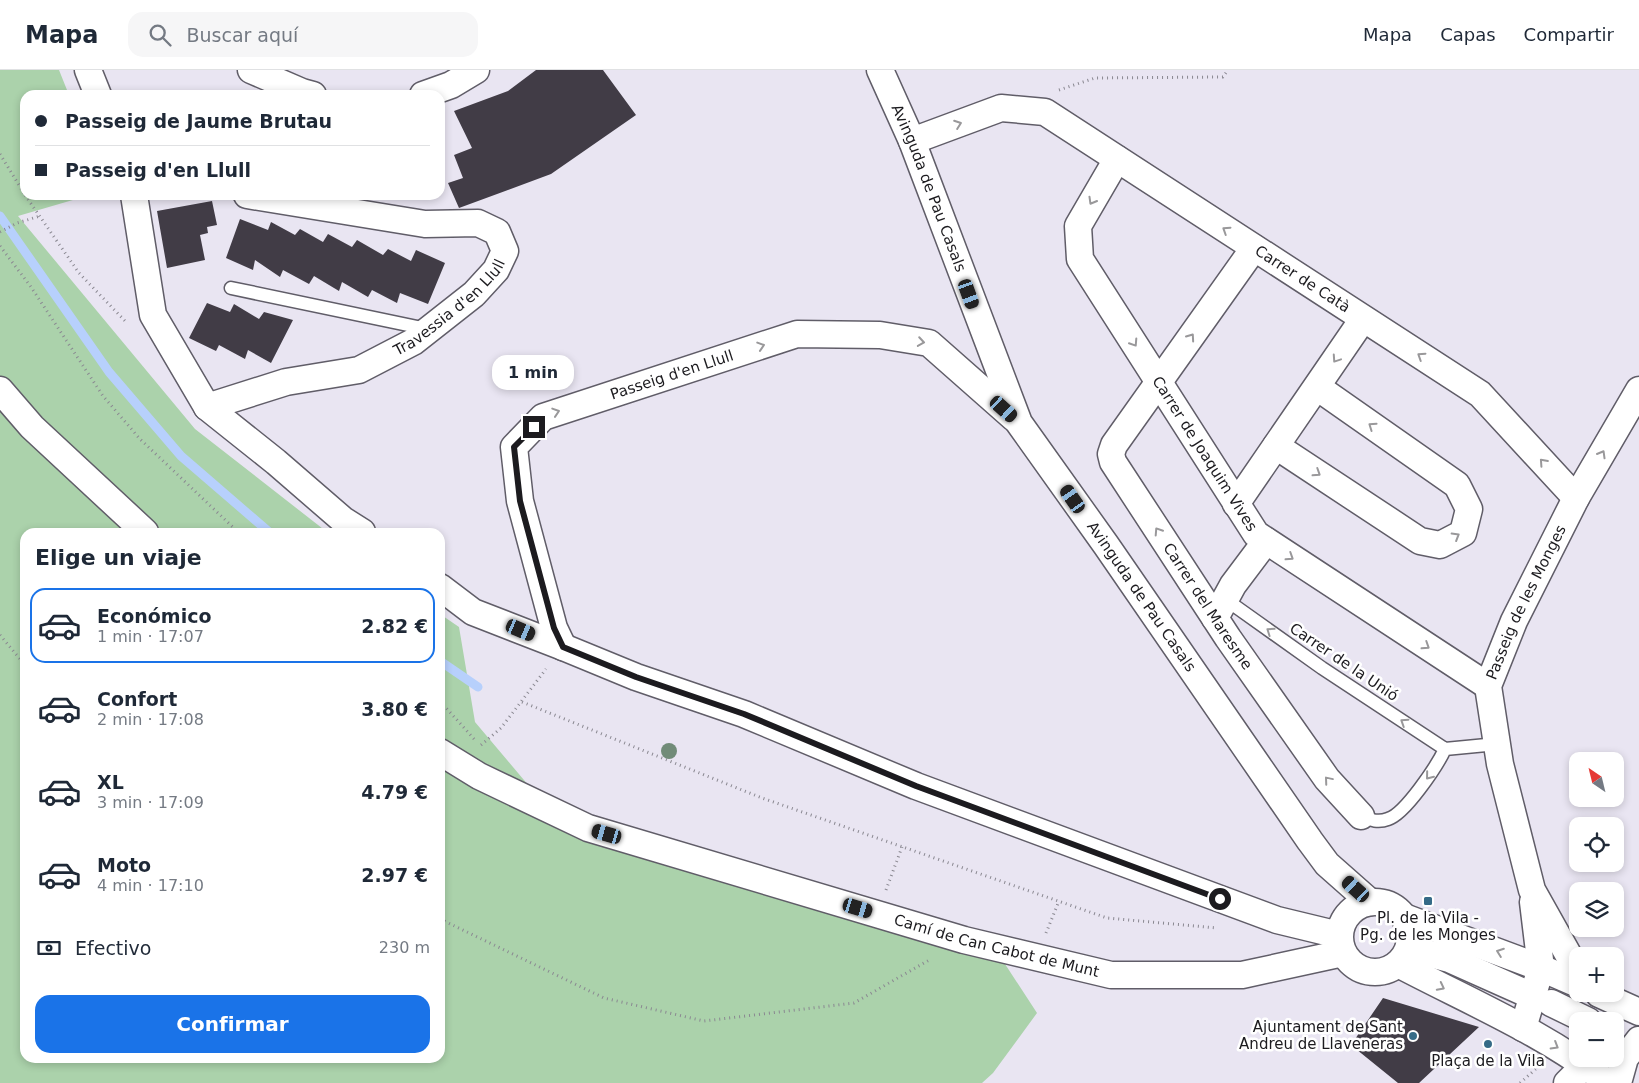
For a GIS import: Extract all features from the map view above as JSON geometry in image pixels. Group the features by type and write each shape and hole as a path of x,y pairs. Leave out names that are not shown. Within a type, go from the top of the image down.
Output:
{"street":[{"path":"88,70 96,90"},
{"path":"251,70 297,90"},
{"path":"437,90 451,85 476,70"},
{"name":"Avinguda de Pau Casals","path":"880,70 912,141 1019,422 1310,841 1327,864 1370,902"},
{"name":"Carrer de Catà","path":"912,141 1001,108 1045,112 1480,394 1576,498"},
{"name":"Carrer de Joaquim Vives","path":"1117,159 1078,226 1080,259 1256,534 1488,686"},
{"path":"135,200 153,315 207,407 356,528"},
{"name":"Travessia d'en Llull","path":"207,407 286,382 359,370 413,342 474,294 496,270 505,251 497,232 478,222 425,224 278,200"},
{"name":"Carrer del Maresme","path":"1254,248 1114,446 1111,454 1113,462 1220,609 1327,779 1361,816"},
{"path":"1236,504 1363,319"},
{"name":"Passeig d'en Llull","path":"563,647 554,628 520,501 514,447 543,417 797,334 880,336 929,343 1019,422"},
{"path":"1276,446 1420,541 1440,545 1463,533 1469,509 1457,485 1317,387"},
{"path":"0,390 32,427 141,528"},
{"name":"Passeig de les Monges","path":"1523,1028 1542,968 1532,890 1500,764 1488,686 1514,621 1576,498 1639,390"},
{"path":"1220,609 1233,585 1266,541"},
{"path":"445,591 473,612 636,677 744,714 916,786 1341,944 1362,970 1379,973 1398,964 1405,956 1410,942 1409,928 1404,917 1393,906 1379,902 1370,902 1358,906 1348,914 1340,928 1341,944"},
{"name":"Camí de Can Cabot de Munt","path":"445,755 479,776 588,828 964,940 1111,976 1242,975 1341,944"},
{"name":"Passeig de les Monges","path":"1532,890 1569,956"},
{"path":"1404,917 1542,968 1569,980"},
{"path":"1423,952 1448,959 1523,992"},
{"path":"1398,964 1569,1052"},
{"path":"1551,1003 1570,1012"},
{"path":"1618,1083 1624,1058 1639,1040"},
{"path":"1566,1083 1584,1067"},
{"path":"1594,1067 1608,1083"}],"lane":[{"path":"231,288 429,329"},
{"name":"Carrer de la Unió","path":"1220,609 1322,668 1445,749"},
{"path":"1445,749 1497,744"},
{"name":"Carrer del Maresme","path":"1361,816 1374,821 1387,820 1398,815 1437,766 1445,749"}],"path":[{"path":"1057,90 1095,78 1223,77 1228,70"},
{"path":"0,154 20,187"},
{"path":"29,200 79,273 133,330"},
{"path":"2,231 17,223 40,216"},
{"path":"0,246 31,287 103,396 140,438 234,528"},
{"path":"0,635 20,659"},
{"path":"445,708 480,746 501,728 563,647"},
{"path":"522,702 762,798 1107,918 1213,929 1222,927"},
{"path":"886,891 902,847"},
{"path":"1048,927 1059,901"},
{"path":"445,920 604,998 704,1021 854,1003 964,940"}],"green space":[{"path":"0,70 59,70 67,90 20,90 20,200 73,200 18,216 195,429 322,528 20,528 20,1063 445,1063 445,617 459,627 475,722 529,786 596,834 912,928 1005,964 1037,1013 993,1073 982,1083 0,1083"}],"building":[{"path":"536,70 603,70 636,115 551,174 459,208 448,183 463,178 454,155 472,148 454,111 508,91"},
{"path":"212,201 217,225 207,227 208,233 200,235 205,260 167,268 157,211"},
{"path":"240,219 268,230 271,222 295,235 300,229 323,242 328,234 352,247 357,240 383,255 388,249 411,261 416,250 445,263 428,304 400,293 397,303 372,290 368,297 342,282 339,291 314,276 309,284 283,270 280,277 255,260 253,270 226,258"},
{"path":"207,303 230,312 234,304 259,319 264,312 293,320 271,363 248,350 245,359 219,345 216,351 189,338"},
{"name":"Ajuntament de Sant Andreu de Llaveneras","path":"1383,998 1479,1027 1419,1083 1398,1083 1351,1045"}],"waterway":[{"path":"0,216 109,372 181,456 264,528"},
{"path":"445,664 478,687"}],"place":[{"name":"Pl. de la Vila - Pg. de les Monges","path":"1428,901"},
{"name":"Ajuntament de Sant Andreu de Llaveneras","path":"1413,1036"},
{"name":"Plaça de la Vila","path":"1488,1044"}],"route":[{"path":"534,427 514,447 520,501 543,581 554,628 563,647 636,677 744,714 916,786 1220,899"}]}
